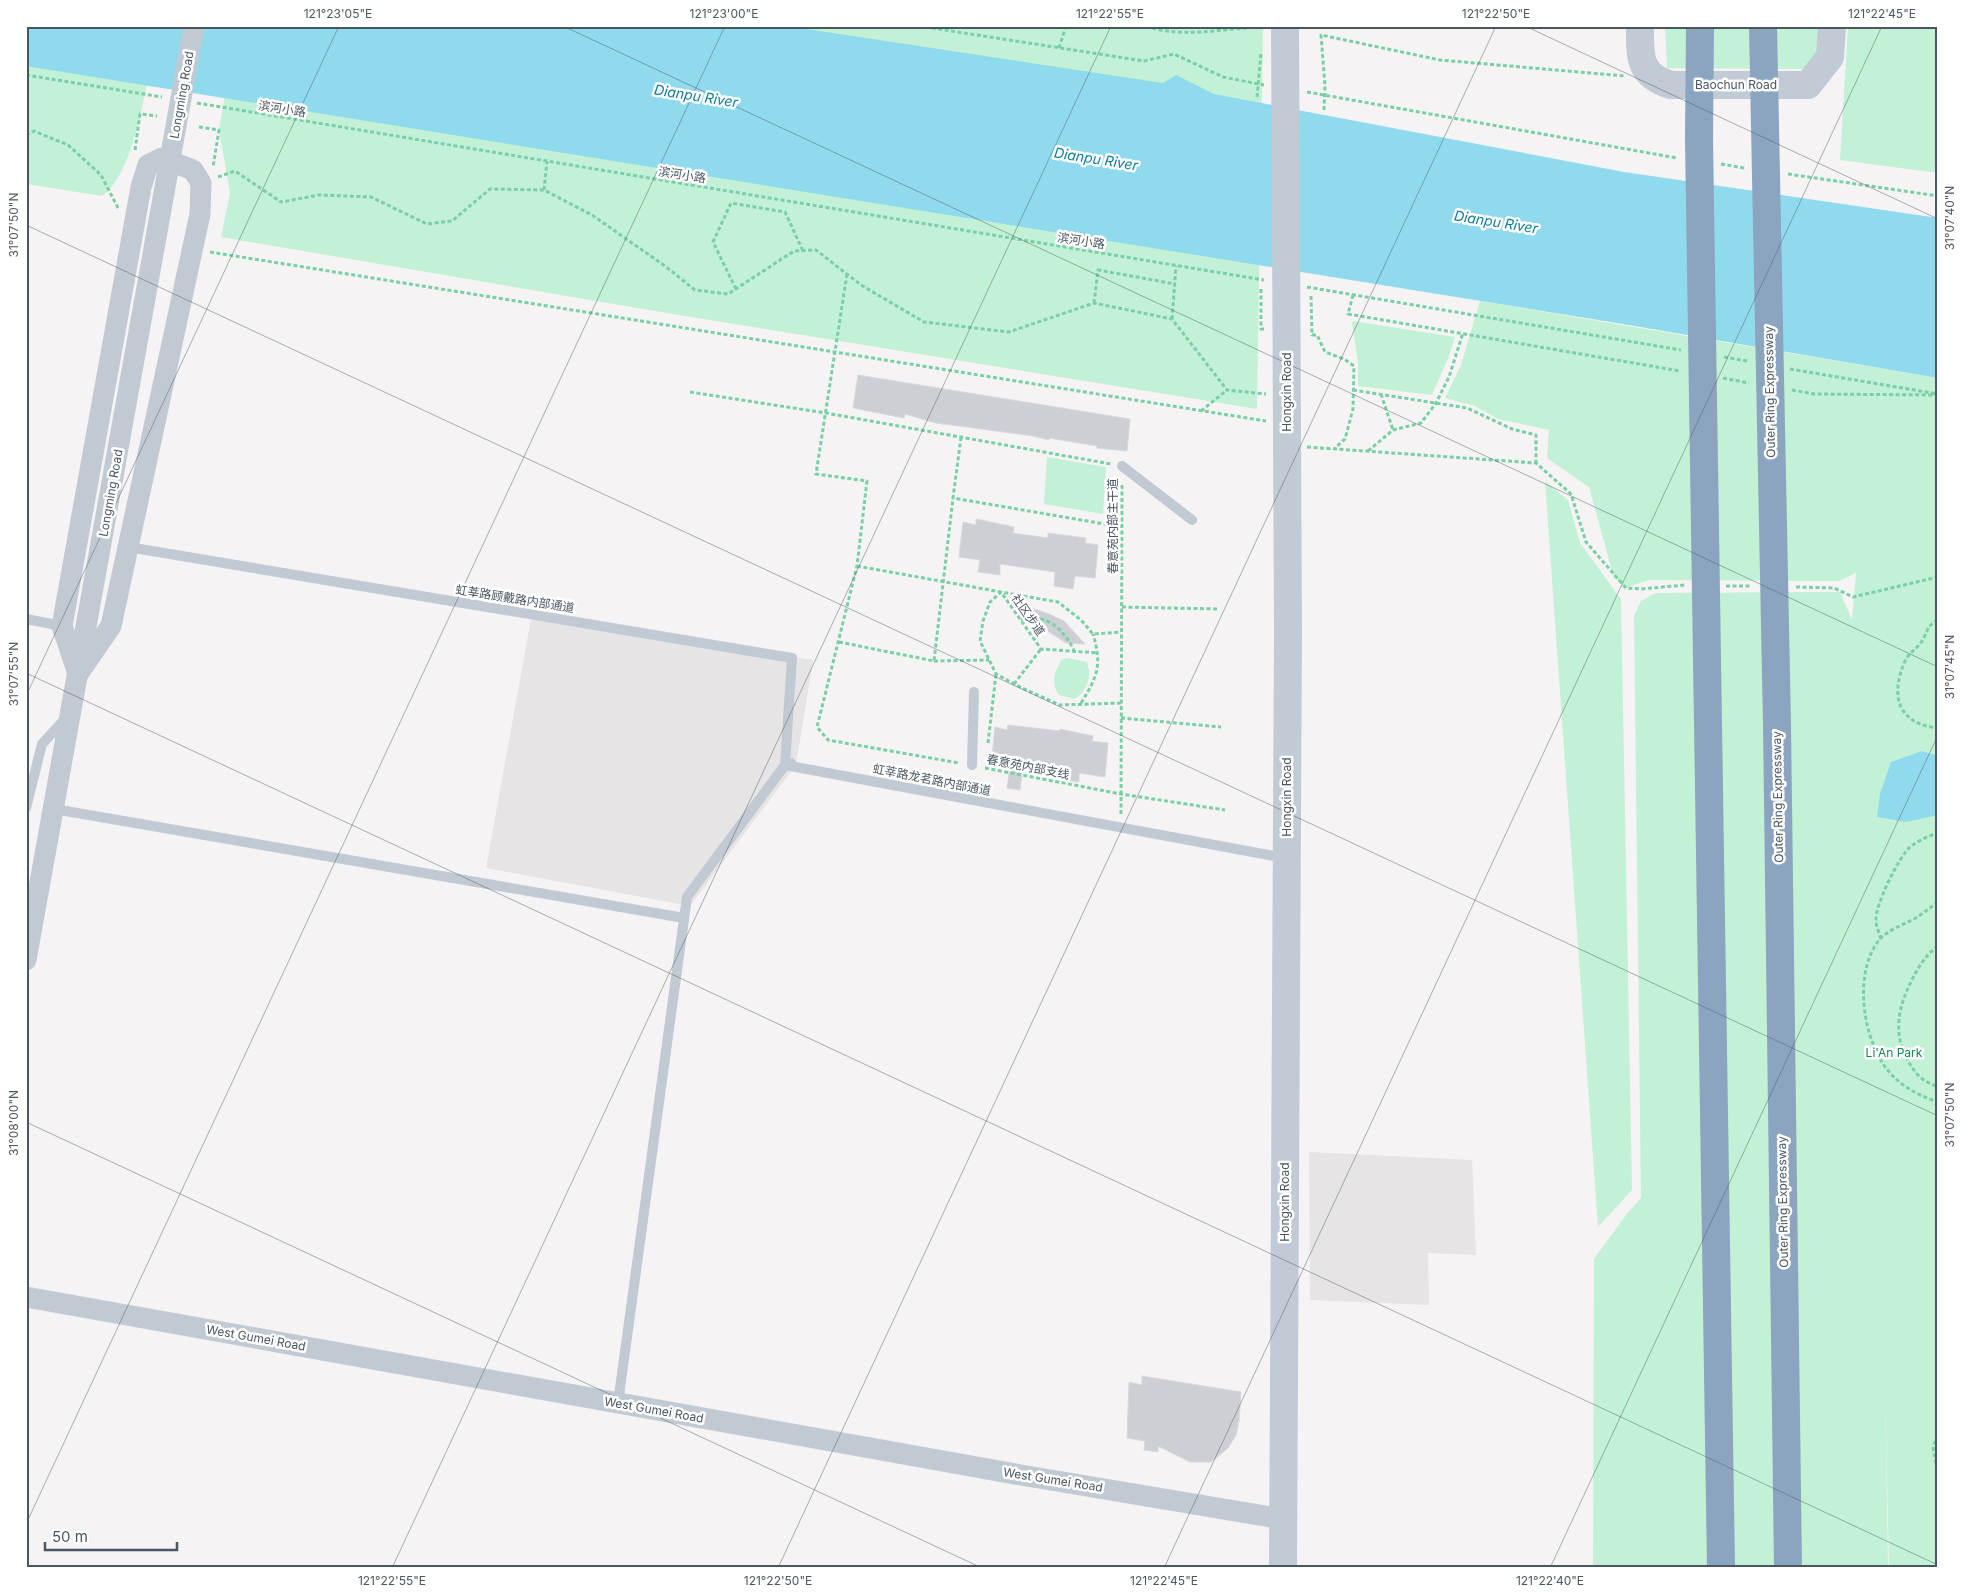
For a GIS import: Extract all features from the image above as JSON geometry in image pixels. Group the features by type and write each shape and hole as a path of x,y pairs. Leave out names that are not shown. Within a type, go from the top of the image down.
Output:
{"highway":[{"path":"1692,26 1693,149 1709,726 1721,1568"},
{"path":"1693,149 1700,26"},
{"name":"Outer Ring Expressway","path":"1763,26 1777,725 1788,1568"},
{"path":"1766,140 1774,26"}],"street":[{"name":"Longming Road","path":"27,955 95,586 194,26"},
{"path":"1640,26 1643,63 1648,73"},
{"name":"Baochun Road","path":"1648,73 1657,81 1671,85 1808,85 1830,58 1832,26"},
{"name":"Hongxin Road","path":"1275,27 1288,596 1283,1568"},
{"path":"162,158 193,170 206,182 111,626 78,674 62,626 141,187 148,166 162,158"},
{"path":"1276,293 1295,295 1301,598 1288,632 1275,596 1273,306 1276,293"},
{"name":"West Gumei Road","path":"26,1298 1011,1474 1283,1519"}],"lane":[{"path":"1122,466 1192,520"},
{"name":"虹莘路顾戴路内部通道","path":"128,547 792,658 785,765"},
{"path":"26,619 62,626"},
{"path":"972,765 974,692"},
{"path":"26,808 42,744 72,712"},
{"path":"618,1403 679,948 688,897 785,765 796,762"},
{"name":"虹莘路龙茗路内部通道","path":"785,765 1286,858"},
{"path":"54,809 684,918"}],"path":[{"path":"919,26 945,28 1144,61 1174,54 1222,77 1272,86"},
{"path":"1059,48 1066,26"},
{"path":"1146,26 1156,30 1183,33 1275,27"},
{"path":"1324,110 1325,86 1321,35 1440,60 1622,77 1648,73"},
{"path":"1257,95 1258,74"},
{"path":"26,75 167,98"},
{"path":"1303,92 1638,153 1693,149"},
{"name":"滨河小路","path":"194,103 1265,280"},
{"path":"134,157 140,114 158,116"},
{"path":"199,126 219,130 206,182"},
{"path":"26,135 34,131 68,145 101,175 122,215"},
{"path":"544,190 547,161"},
{"path":"1715,164 1744,168"},
{"path":"206,182 235,171 280,202 319,195 371,197 427,224 452,221 490,189 544,190 592,215 665,266 695,290 728,294 794,251 816,250 861,285 924,322 1009,332 1094,303 1172,319 1227,390 1274,396"},
{"path":"1783,174 1938,196"},
{"path":"736,289 713,242 731,203 785,212 803,251"},
{"path":"192,249 1274,423"},
{"path":"1172,319 1176,266"},
{"path":"1094,303 1098,270 1174,284"},
{"path":"847,274 816,474 868,481 856,566 839,642 934,661 989,660"},
{"path":"1304,287 1684,351"},
{"path":"1261,289 1261,329 1264,329"},
{"path":"1353,295 1348,314 1687,372"},
{"path":"1311,296 1312,336 1317,335 1325,352 1344,359 1354,366 1353,409 1345,439 1334,449"},
{"path":"1368,451 1394,430 1421,423 1436,403 1449,377 1463,334"},
{"path":"1723,357 1752,362"},
{"path":"1782,367 1938,394"},
{"path":"1716,377 1755,384"},
{"path":"1784,389 1814,394 1938,394"},
{"path":"1201,411 1227,390"},
{"path":"1353,390 1467,408 1512,429 1536,435 1536,462"},
{"name":"春意苑内部主干道","path":"690,392 1122,466 1121,828"},
{"path":"1381,394 1394,430"},
{"path":"934,661 961,437"},
{"path":"1299,446 1536,462 1571,494 1586,542 1626,588 1641,590 1691,585"},
{"path":"953,498 1122,527"},
{"path":"856,566 943,582"},
{"path":"1796,587 1834,588 1853,597 1938,577"},
{"name":"社区步道","path":"943,582 1058,602 1081,620 1093,634 1098,652 1097,673 1080,704"},
{"path":"1720,586 1758,586"},
{"name":"社区步道","path":"1001,592 1041,649"},
{"name":"社区步道","path":"996,674 980,641 983,621 990,602 1001,592"},
{"path":"1122,607 1218,609"},
{"path":"1020,620 1034,618 1053,624 1065,634 1074,651"},
{"path":"1938,620 1930,624 1921,643 1905,660 1896,688 1902,712 1909,719 1928,727 1938,728"},
{"path":"1093,634 1122,632"},
{"name":"春意苑内部支线","path":"839,642 816,727 828,740 972,765 1121,794 1225,810"},
{"name":"社区步道","path":"1041,649 1098,652"},
{"name":"社区步道","path":"1014,684 1041,649"},
{"path":"987,749 996,674 1060,705 1121,703"},
{"path":"1121,718 1221,727"},
{"path":"985,768 986,758"},
{"path":"1880,939 1876,920 1878,905 1896,869 1910,848 1927,837 1938,833"},
{"path":"1938,902 1919,916 1896,927 1880,939 1869,958 1863,986 1866,1016 1872,1039 1881,1060 1894,1078 1914,1092 1938,1102"},
{"path":"1938,946 1923,960 1912,978 1900,1006 1897,1022 1899,1039 1905,1055 1919,1077 1938,1088"},
{"path":"1938,1435 1933,1447 1938,1475"}],"shaded area":[{"path":"531,619 813,660 796,765 690,906 486,868"},
{"path":"1309,1152 1472,1160 1476,1255 1428,1253 1429,1305 1310,1300"}],"green space":[{"path":"26,26 156,26 145,92 133,142 125,165 114,183 102,196 26,184"},
{"path":"237,26 1263,26 1257,409 673,314 221,237 230,193 219,130"},
{"path":"1665,26 1818,26 1818,52 1805,69 1667,68"},
{"path":"1848,26 1938,26 1938,173 1840,160"},
{"name":"Li'An Park","path":"1480,301 1938,378 1938,1568 1889,1568 1885,1380 1888,1568 1593,1568 1594,1259 1626,1215 1641,1198 1634,616 1641,601 1656,593 1840,592 1852,620 1856,573 1839,581 1648,580 1626,588 1614,578 1589,487 1547,458 1549,430 1498,419 1475,406 1445,398 1461,365"},
{"path":"1352,321 1455,337 1432,395 1358,386 1358,364"},
{"path":"1047,457 1106,467 1103,514 1044,504"},
{"path":"1545,481 1568,500 1580,543 1621,599 1632,1190 1598,1227"},
{"path":"1069,658 1087,662 1089,673 1086,687 1075,699 1059,695 1054,682 1054,677 1062,659"}],"water":[{"name":"Dianpu River","path":"26,26 787,26 1163,83 1176,75 1214,94 1624,172 1938,218 1938,378 1629,325 26,66"},
{"path":"1922,751 1938,756 1938,815 1906,822 1877,817 1880,794 1891,762"}],"building":[{"path":"858,375 1130,419 1127,451 1097,448 1097,446 1049,438 1049,440 1033,436 936,423 905,414 904,418 853,408"},
{"path":"976,519 1014,527 1013,533 1048,538 1048,533 1086,538 1085,543 1098,545 1095,578 1075,576 1073,589 1054,586 1055,572 1000,564 1000,575 978,572 980,560 959,557 963,522 976,525"},
{"path":"1026,606 1064,621 1085,644 1066,643 1035,623"},
{"path":"1008,725 1060,731 1060,729 1093,736 1092,741 1108,743 1105,777 1079,773 1079,782 1066,780 1066,771 1023,763 1020,790 1007,788 1011,760 992,756 995,727 1007,730"},
{"path":"1142,1376 1241,1392 1236,1435 1228,1448 1211,1462 1190,1462 1158,1446 1158,1452 1144,1450 1145,1441 1127,1438 1129,1382 1142,1385"}]}
